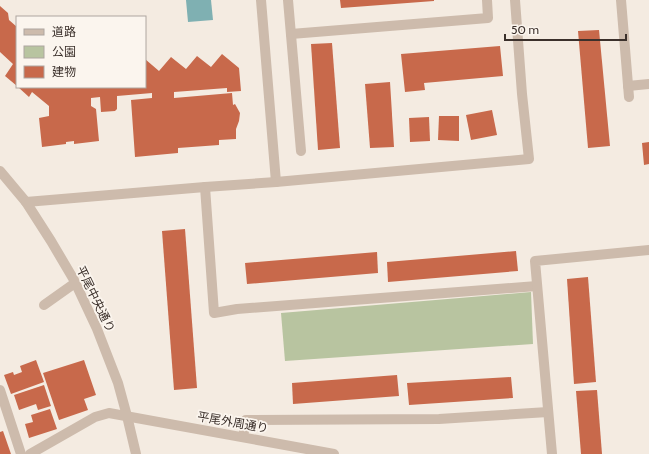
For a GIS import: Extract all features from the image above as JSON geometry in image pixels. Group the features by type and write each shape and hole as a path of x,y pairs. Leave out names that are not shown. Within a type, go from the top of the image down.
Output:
{"street":[{"path":"261,0 276,182"},
{"path":"288,0 301,151"},
{"path":"291,34 488,18 487,0"},
{"path":"26,202 276,182 529,159 522,94 515,0"},
{"path":"621,0 629,97"},
{"path":"628,86 649,84"},
{"name":"平尾中央通り","path":"0,171 26,202 51,241 75,283 97,329 118,383 136,454"},
{"path":"205,187 214,313 237,309 537,286"},
{"path":"552,454 535,261 649,250"},
{"path":"44,305 75,283"},
{"path":"0,390 21,454"},
{"path":"243,437 246,420 439,419 548,412"},
{"name":"平尾外周通り","path":"30,454 95,417 109,413 334,454"}],"green space":[{"path":"531,292 533,344 285,361 281,313"}],"water":[{"path":"186,0 211,0 213,20 188,22"}],"building":[{"path":"340,0 434,0 434,1 341,8"},
{"path":"0,6 8,13 9,20 16,26 16,85 5,76 13,64 0,52"},
{"path":"599,30 610,146 588,148 578,31"},
{"path":"332,43 340,148 318,150 311,44"},
{"path":"500,46 503,76 424,83 425,90 405,92 401,54"},
{"path":"222,54 239,68 241,91 227,92 227,88 174,92 174,98 232,93 233,105 235,104 240,113 236,129 236,139 219,140 219,145 178,148 178,153 135,157 131,100 152,98 152,93 117,96 117,109 115,111 101,112 100,97 91,98 91,106 96,109 99,141 74,144 74,141 66,142 66,144 42,147 39,118 49,116 49,106 32,92 29,97 19,88 146,88 146,60 159,71 171,57 186,69 197,56 211,67"},
{"path":"390,82 394,147 370,148 365,84"},
{"path":"492,110 497,135 471,140 466,115"},
{"path":"439,116 459,116 459,141 438,140"},
{"path":"429,117 430,141 410,142 409,118"},
{"path":"649,142 649,164 644,165 642,143"},
{"path":"185,229 197,388 174,390 162,231"},
{"path":"516,251 518,271 388,282 387,262"},
{"path":"377,252 378,273 247,284 245,263"},
{"path":"588,277 596,382 574,384 567,279"},
{"path":"36,360 44,382 11,394 4,375 13,372 14,375 22,372 20,366"},
{"path":"84,360 96,395 84,399 88,410 59,420 43,373"},
{"path":"397,375 399,396 293,404 292,383"},
{"path":"511,377 513,398 409,405 407,383"},
{"path":"44,385 51,406 38,410 36,404 19,410 14,395"},
{"path":"597,390 602,454 581,454 576,391"},
{"path":"50,409 57,429 29,438 25,424 33,422 31,415"},
{"path":"3,431 11,454 0,454 0,432"}]}
